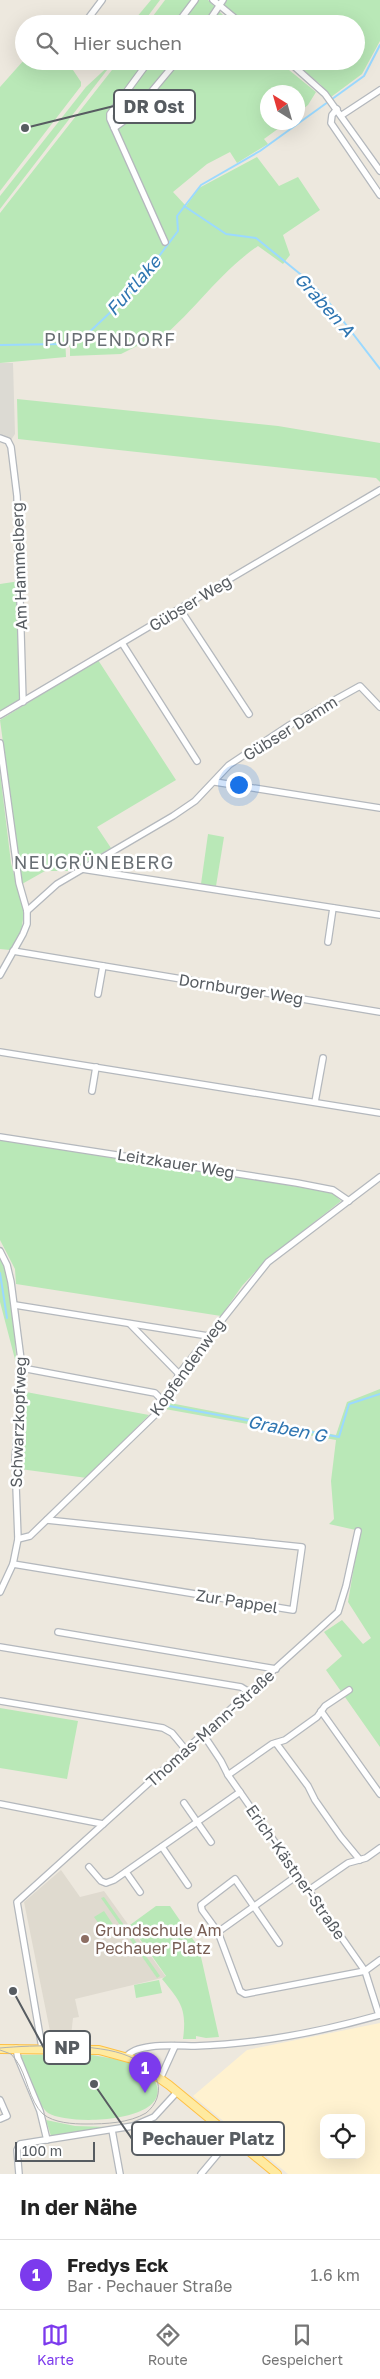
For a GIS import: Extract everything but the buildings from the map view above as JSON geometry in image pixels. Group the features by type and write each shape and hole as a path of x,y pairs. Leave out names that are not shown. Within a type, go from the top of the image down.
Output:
{"main road":[{"path":"0,2049 98,2050 126,2057 177,2092 277,2174"}],"street":[{"path":"91,15 102,0"},
{"path":"184,15 195,0"},
{"path":"213,0 222,3 233,15"},
{"path":"213,15 222,3"},
{"path":"142,70 110,114 110,119 165,242"},
{"path":"114,128 132,115 170,70"},
{"path":"298,70 336,107 380,172"},
{"path":"342,115 380,90"},
{"path":"336,107 331,123 380,194"},
{"name":"Am Hammelberg","path":"0,438 6,440 10,445 17,496 23,702"},
{"name":"Gübser Weg","path":"0,715 380,490"},
{"path":"180,609 249,714"},
{"path":"122,643 196,761"},
{"name":"Gübser Damm","path":"27,911 57,884 173,816 195,801 229,765 288,726 360,686 380,707"},
{"path":"0,743 19,883 27,911 27,924 0,975"},
{"path":"215,782 380,808"},
{"path":"82,869 380,915"},
{"path":"328,942 333,908"},
{"name":"Dornburger Weg","path":"13,951 380,1012"},
{"path":"98,994 103,966"},
{"path":"0,1052 380,1113"},
{"path":"315,1102 323,1058"},
{"path":"92,1091 96,1067"},
{"name":"Leitzkauer Weg","path":"0,1136 298,1183 333,1190 349,1201"},
{"name":"Kopfendenweg","path":"18,1539 30,1536 165,1403 179,1374 268,1262 380,1177"},
{"name":"Schwarzkopfweg","path":"0,1251 10,1275 22,1368 15,1459 18,1539 13,1564 1,1589"},
{"path":"15,1305 208,1336"},
{"path":"129,1323 179,1374"},
{"path":"22,1368 154,1393 165,1403"},
{"name":"Zur Pappel","path":"13,1564 293,1610 302,1547 47,1520"},
{"name":"Thomas-Mann-Straße","path":"42,2048 16,1905 19,1900 338,1612 346,1586 358,1531"},
{"path":"58,1632 276,1669"},
{"path":"0,1647 241,1687 249,1692"},
{"path":"228,1775 276,1743 285,1740 317,1717 349,1690"},
{"path":"0,1700 162,1728 172,1734 186,1750"},
{"path":"322,1711 380,1794"},
{"name":"Erich-Kästner-Straße","path":"203,1734 222,1760 228,1775 365,1971 380,2015"},
{"path":"276,1743 308,1786 314,1800 360,1860"},
{"path":"89,1867 101,1881 106,1883 126,1872 240,1792"},
{"path":"184,1803 212,1842"},
{"path":"0,1804 104,1824"},
{"path":"162,1847 188,1885"},
{"path":"309,1890 348,1863 360,1860 380,1848"},
{"path":"126,1872 140,1892"},
{"path":"218,1932 298,1875"},
{"path":"279,1943 235,1880 201,1905 202,1910 218,1932 236,1986 245,1994 365,1971 380,1960"},
{"path":"126,2057 138,2048 223,2044 271,2039 330,2028 380,2015"},
{"path":"157,2077 174,2046"},
{"path":"16,2048 18,2058 40,2111 47,2140"},
{"path":"19,2174 18,2150 20,2144 112,2130 150,2119 177,2092"},
{"path":"0,2100 7,2116 0,2119"},
{"path":"112,2130 120,2174"},
{"path":"201,2174 232,2136"}],"shaded area":[{"path":"0,363 13,363 15,434 9,443 0,438"},
{"name":"Grundschule Am Pechauer Platz","path":"61,1870 80,1897 104,1891 166,1977 75,1999 79,2017 73,2018 71,2036 51,2036 24,1902"},
{"path":"380,2023 380,2174 288,2174 193,2096 247,2050"}],"green space":[{"path":"151,0 160,0 149,15 138,15"},
{"path":"165,0 208,0 223,15 154,15"},
{"path":"226,0 380,0 380,41 365,68 365,15 235,15 224,6"},
{"path":"15,70 73,70 81,82 81,86 0,191 0,87"},
{"path":"104,70 107,70 0,209 0,196 86,87"},
{"path":"112,70 289,70 316,92 305,107 305,85 260,85 260,130 276,130 264,139 268,144 237,163 230,152 207,164 173,192 186,206 199,188 257,157 279,186 298,177 320,210 283,235 290,255 283,264 258,246 230,269 168,333 154,344 151,339 121,354 70,356 70,348 65,337 66,357 0,363 0,213"},
{"path":"303,70 364,70 362,74 331,97 320,84"},
{"path":"17,399 278,426 380,443 380,482 376,478 18,439"},
{"path":"20,581 23,702 0,715 0,584"},
{"path":"98,660 176,780 97,827 111,848 70,871 45,871 22,884 0,720"},
{"path":"0,772 11,863 24,912 21,933 10,950 0,949"},
{"path":"208,834 224,837 216,886 201,884"},
{"path":"0,1140 236,1176 333,1193 341,1201 266,1260 242,1286 221,1316 16,1284 15,1269 0,1240"},
{"path":"0,1258 5,1269 11,1296 17,1367 0,1302"},
{"path":"380,1389 380,1747 326,1670 342,1656 324,1632 342,1620 363,1644 371,1638 348,1602 360,1531 329,1524 334,1519 331,1481 336,1440 165,1409 170,1403 336,1435 347,1402"},
{"path":"26,1392 149,1415 87,1478 20,1469"},
{"path":"0,1708 78,1721 67,1779 0,1768"},
{"path":"104,1897 160,1976 157,1978 101,1898"},
{"path":"156,1906 170,1906 199,1948 219,2037 206,2038 196,2036 196,2039 183,2039 184,2020 181,2006 162,1979 166,1976 130,1925"},
{"path":"104,1911 116,1929 107,1935 94,1917"},
{"path":"159,1980 162,1993 136,1998 134,1985"},
{"path":"86,2054 127,2061 152,2076 158,2091 152,2103 139,2112 99,2120 78,2120 48,2113 31,2086 21,2055"},
{"path":"46,2120 75,2126 109,2127 51,2136"}],"waterway":[{"name":"Graben A","path":"0,345 62,344 83,338 132,292 178,231 177,216 201,185 260,151 364,76 380,45"},
{"name":"Graben A","path":"184,206 226,234 256,238 310,282 327,300 380,369"},
{"path":"0,1273 7,1318"},
{"name":"Graben G","path":"169,1406 339,1437 349,1404 380,1394"}],"tram line":[{"path":"0,2048 29,2046 83,2047 128,2056 141,2062 152,2071 158,2083 157,2098 153,2106 146,2113 125,2121 86,2124 58,2121 47,2117 38,2109 20,2066 11,2054 0,2050"}],"place":[{"name":"DR Ost","path":"25,128"},
{"name":"Grundschule Am Pechauer Platz","path":"85,1939"},
{"name":"NP","path":"13,1991"},
{"name":"Pechauer Platz","path":"94,2084"},
{"name":"Fredys Eck","path":"145,2093"}],"district":[{"name":"PUPPENDORF","path":"110,339"},
{"name":"NEUGRÜNEBERG","path":"94,862"}],"water label":[{"name":"Furtlake","path":"133,285"}]}
